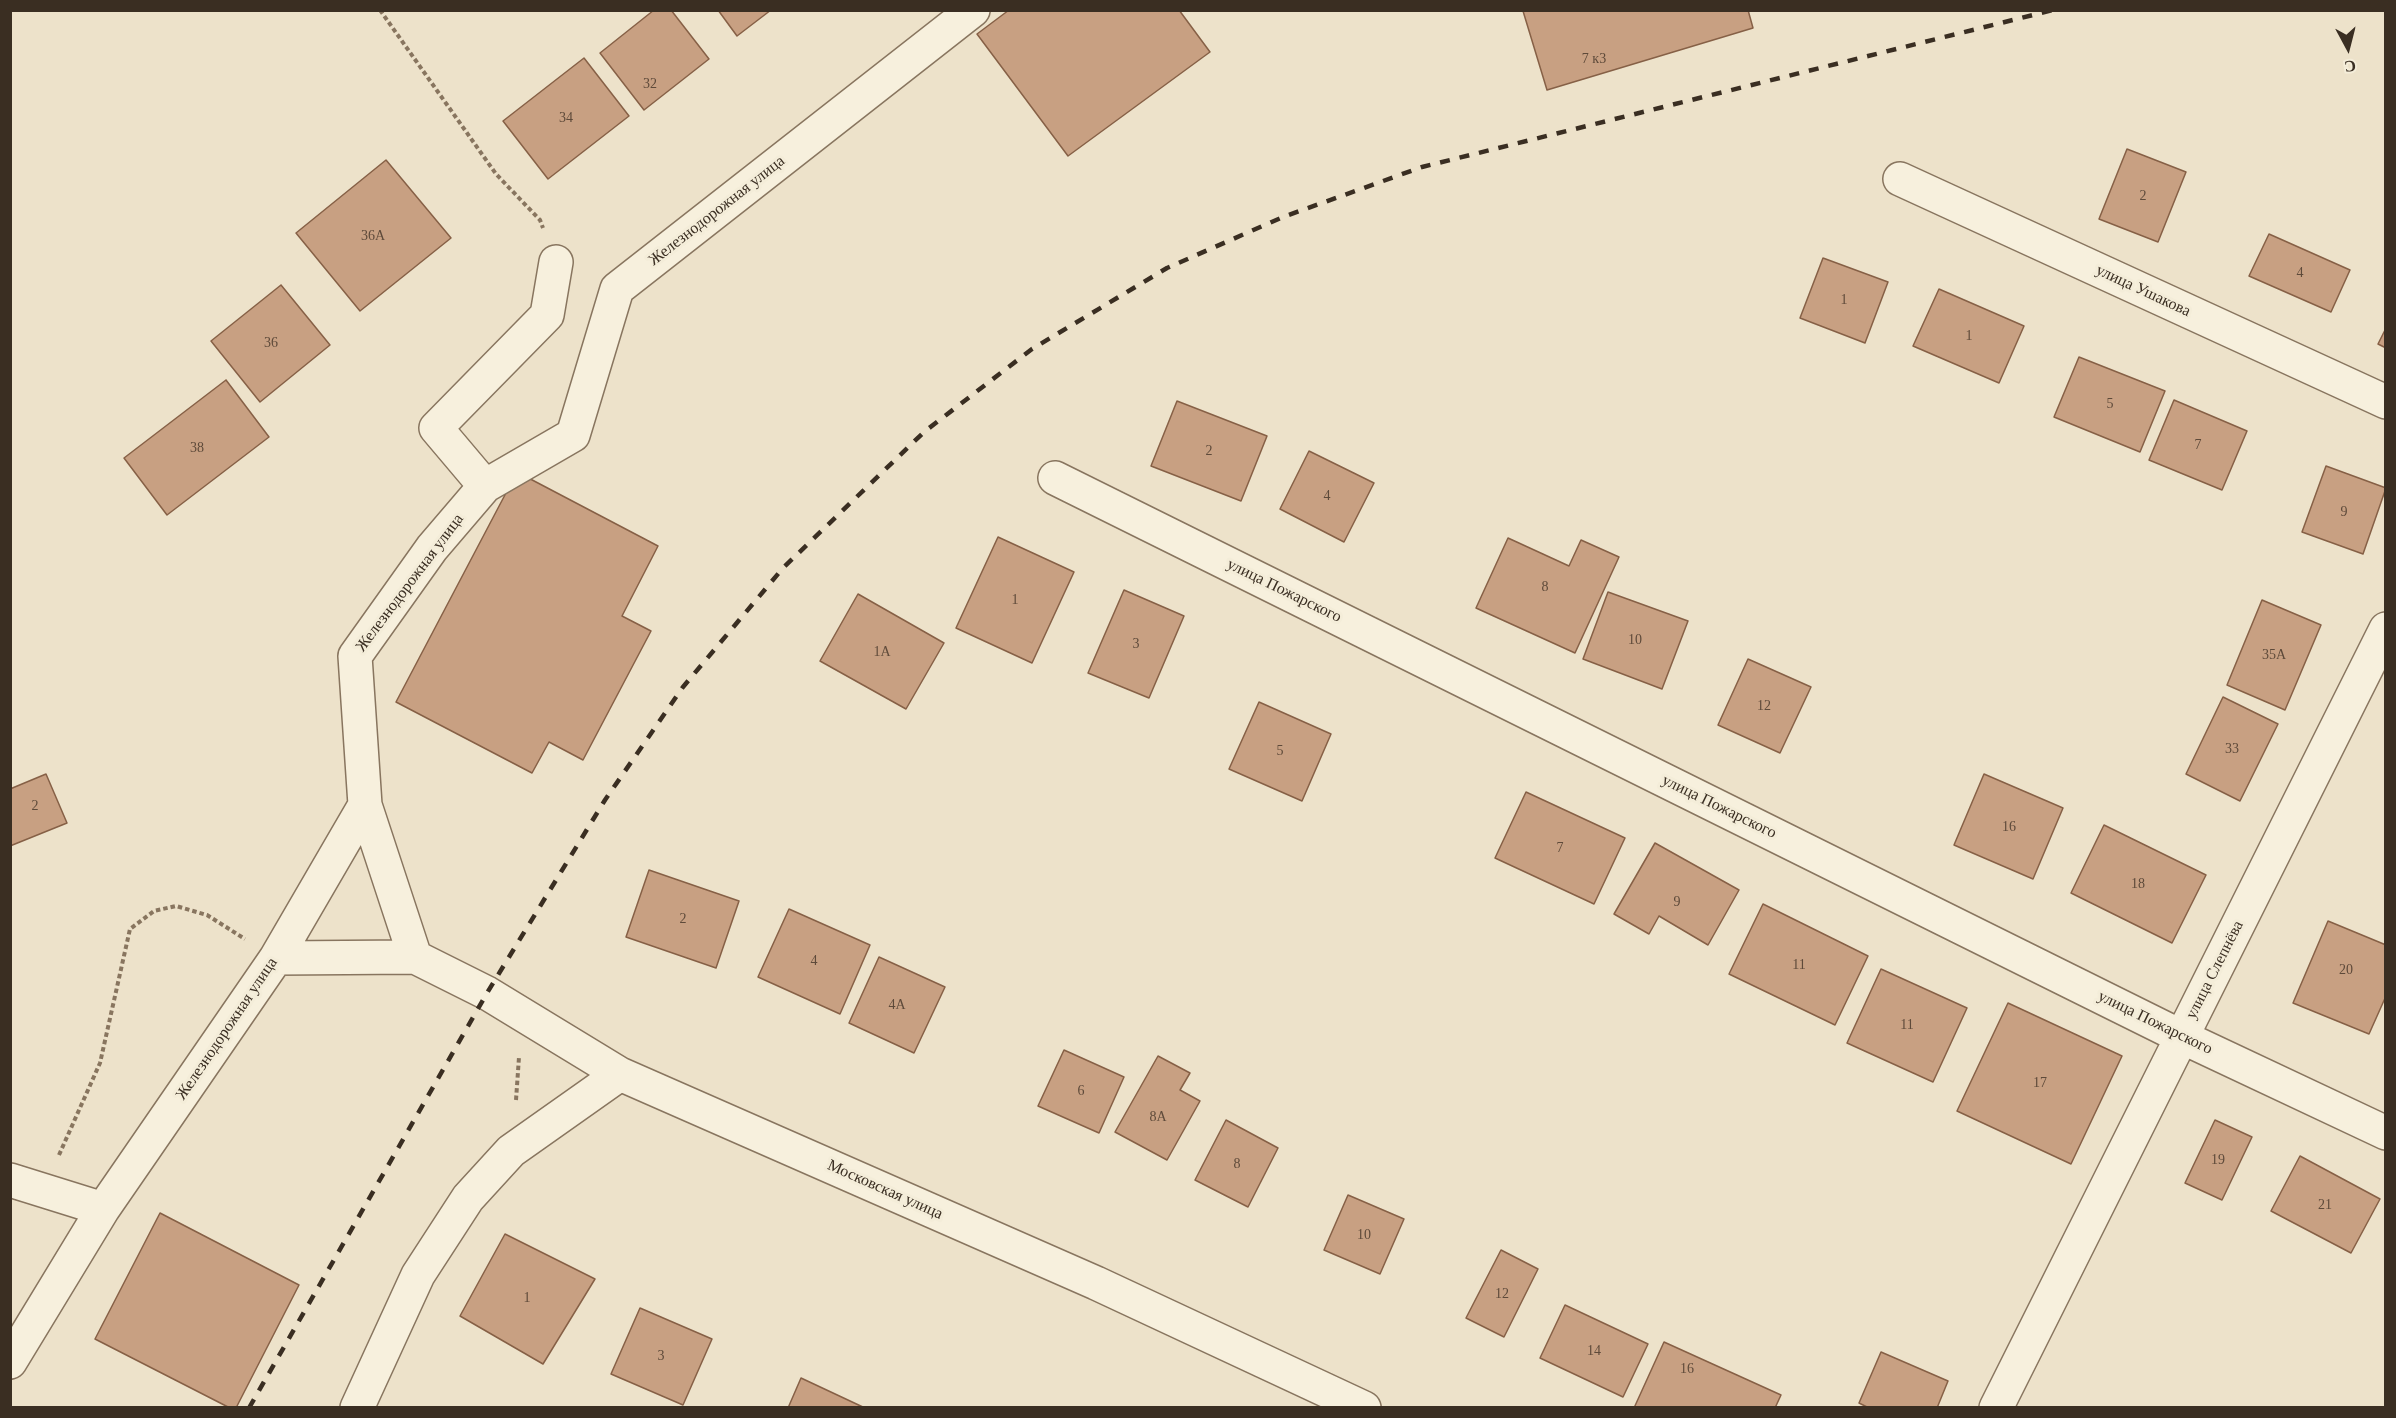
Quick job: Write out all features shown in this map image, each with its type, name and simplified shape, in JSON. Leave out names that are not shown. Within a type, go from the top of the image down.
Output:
[{"type":"street","name":"Железнодорожная улица","points":[[10,1362],[103,1209],[276,958],[365,806],[355,656],[432,548],[485,486],[573,435],[617,289],[973,10]]},
{"type":"street","name":"улица Ушакова","points":[[1900,179],[2385,402]]},
{"type":"street","points":[[485,486],[436,428],[547,315],[556,262]]},
{"type":"street","name":"улица Пожарского","points":[[1055,478],[2182,1037],[2385,1133]]},
{"type":"street","name":"улица Слепнёва","points":[[1996,1407],[2385,629]]},
{"type":"street","points":[[276,958],[414,957],[365,806]]},
{"type":"street","name":"Московская улица","points":[[414,957],[513,1009],[620,1074],[1096,1283],[1364,1407]]},
{"type":"street","points":[[357,1407],[418,1275],[468,1198],[511,1151],[620,1074]]},
{"type":"street","points":[[10,1180],[103,1209]]},
{"type":"path","points":[[380,10],[496,174],[540,220],[556,262]]},
{"type":"path","points":[[43,1191],[100,1064],[123,952],[130,929],[154,911],[176,906],[207,915],[276,958]]},
{"type":"path","points":[[511,1151],[520,1064],[513,1009]]},
{"type":"building","points":[[654,10],[671,10],[709,59],[644,110],[600,53]]},
{"type":"building","points":[[718,10],[771,10],[737,36]]},
{"type":"building","points":[[1009,10],[1179,10],[1210,52],[1068,156],[977,34]]},
{"type":"building","points":[[1748,10],[1753,28],[1547,90],[1523,11]]},
{"type":"building","points":[[584,58],[629,116],[548,179],[503,121]]},
{"type":"building","points":[[2127,149],[2186,172],[2158,242],[2099,219]]},
{"type":"building","points":[[386,160],[451,238],[360,311],[296,233]]},
{"type":"building","points":[[2269,234],[2350,270],[2331,312],[2249,276]]},
{"type":"building","points":[[1823,258],[1888,282],[1865,343],[1800,318]]},
{"type":"building","points":[[281,285],[330,345],[260,402],[211,341]]},
{"type":"building","points":[[1939,289],[2024,326],[1999,383],[1913,346]]},
{"type":"building","points":[[2386,328],[2386,348],[2378,344]]},
{"type":"building","points":[[2079,357],[2165,391],[2140,452],[2054,417]]},
{"type":"building","points":[[226,380],[269,437],[167,515],[124,458]]},
{"type":"building","points":[[2174,400],[2247,431],[2222,490],[2149,460]]},
{"type":"building","points":[[1177,401],[1267,436],[1241,501],[1151,466]]},
{"type":"building","points":[[1309,451],[1374,483],[1344,542],[1280,509]]},
{"type":"building","points":[[2326,466],[2386,488],[2363,554],[2302,532]]},
{"type":"building","points":[[517,472],[658,546],[622,616],[651,631],[583,760],[549,742],[532,773],[396,702]]},
{"type":"building","points":[[998,537],[1074,572],[1032,663],[956,628]]},
{"type":"building","points":[[1508,538],[1569,566],[1581,540],[1619,557],[1575,653],[1476,608]]},
{"type":"building","points":[[1124,590],[1184,616],[1149,698],[1088,673]]},
{"type":"building","points":[[1608,592],[1688,621],[1662,689],[1583,659]]},
{"type":"building","points":[[858,594],[944,643],[906,709],[820,661]]},
{"type":"building","points":[[2262,600],[2321,625],[2285,710],[2227,685]]},
{"type":"building","points":[[1748,659],[1811,687],[1780,753],[1718,725]]},
{"type":"building","points":[[2223,697],[2278,724],[2240,801],[2186,774]]},
{"type":"building","points":[[1259,702],[1331,734],[1302,801],[1229,769]]},
{"type":"building","points":[[46,774],[67,823],[10,846],[10,789]]},
{"type":"building","points":[[1984,774],[2063,808],[2033,879],[1954,845]]},
{"type":"building","points":[[1526,792],[1625,838],[1594,904],[1495,858]]},
{"type":"building","points":[[2104,825],[2206,875],[2172,943],[2071,893]]},
{"type":"building","points":[[1655,843],[1739,890],[1708,945],[1659,916],[1649,934],[1614,914]]},
{"type":"building","points":[[649,870],[739,901],[716,968],[626,937]]},
{"type":"building","points":[[1763,904],[1868,956],[1835,1025],[1729,974]]},
{"type":"building","points":[[789,909],[870,945],[840,1014],[758,977]]},
{"type":"building","points":[[2328,921],[2386,945],[2386,996],[2369,1034],[2293,1003]]},
{"type":"building","points":[[879,957],[945,987],[914,1053],[849,1023]]},
{"type":"building","points":[[1881,969],[1967,1008],[1933,1082],[1847,1043]]},
{"type":"building","points":[[2008,1003],[2122,1056],[2071,1164],[1957,1111]]},
{"type":"building","points":[[1064,1050],[1124,1077],[1099,1133],[1038,1106]]},
{"type":"building","points":[[1158,1056],[1190,1073],[1180,1090],[1200,1101],[1167,1160],[1115,1132]]},
{"type":"building","points":[[1226,1120],[1278,1148],[1248,1207],[1195,1180]]},
{"type":"building","points":[[2215,1120],[2252,1137],[2222,1200],[2185,1183]]},
{"type":"building","points":[[2300,1156],[2380,1199],[2351,1253],[2271,1211]]},
{"type":"building","points":[[1348,1195],[1404,1219],[1380,1274],[1324,1250]]},
{"type":"building","points":[[160,1213],[299,1285],[236,1408],[230,1408],[95,1339]]},
{"type":"building","points":[[505,1234],[595,1279],[543,1364],[460,1316]]},
{"type":"building","points":[[1501,1250],[1538,1269],[1504,1337],[1466,1318]]},
{"type":"building","points":[[1565,1305],[1648,1344],[1623,1397],[1540,1358]]},
{"type":"building","points":[[640,1308],[712,1339],[683,1405],[611,1374]]},
{"type":"building","points":[[1664,1342],[1781,1395],[1775,1408],[1634,1408]]},
{"type":"building","points":[[1881,1352],[1948,1381],[1937,1408],[1869,1408],[1859,1403]]},
{"type":"building","points":[[801,1378],[865,1408],[788,1408]]},
{"type":"railway","points":[[249,1408],[487,993],[605,800],[683,687],[783,568],[924,432],[1032,349],[1167,268],[1283,217],[1422,167],[2053,10]]}]
